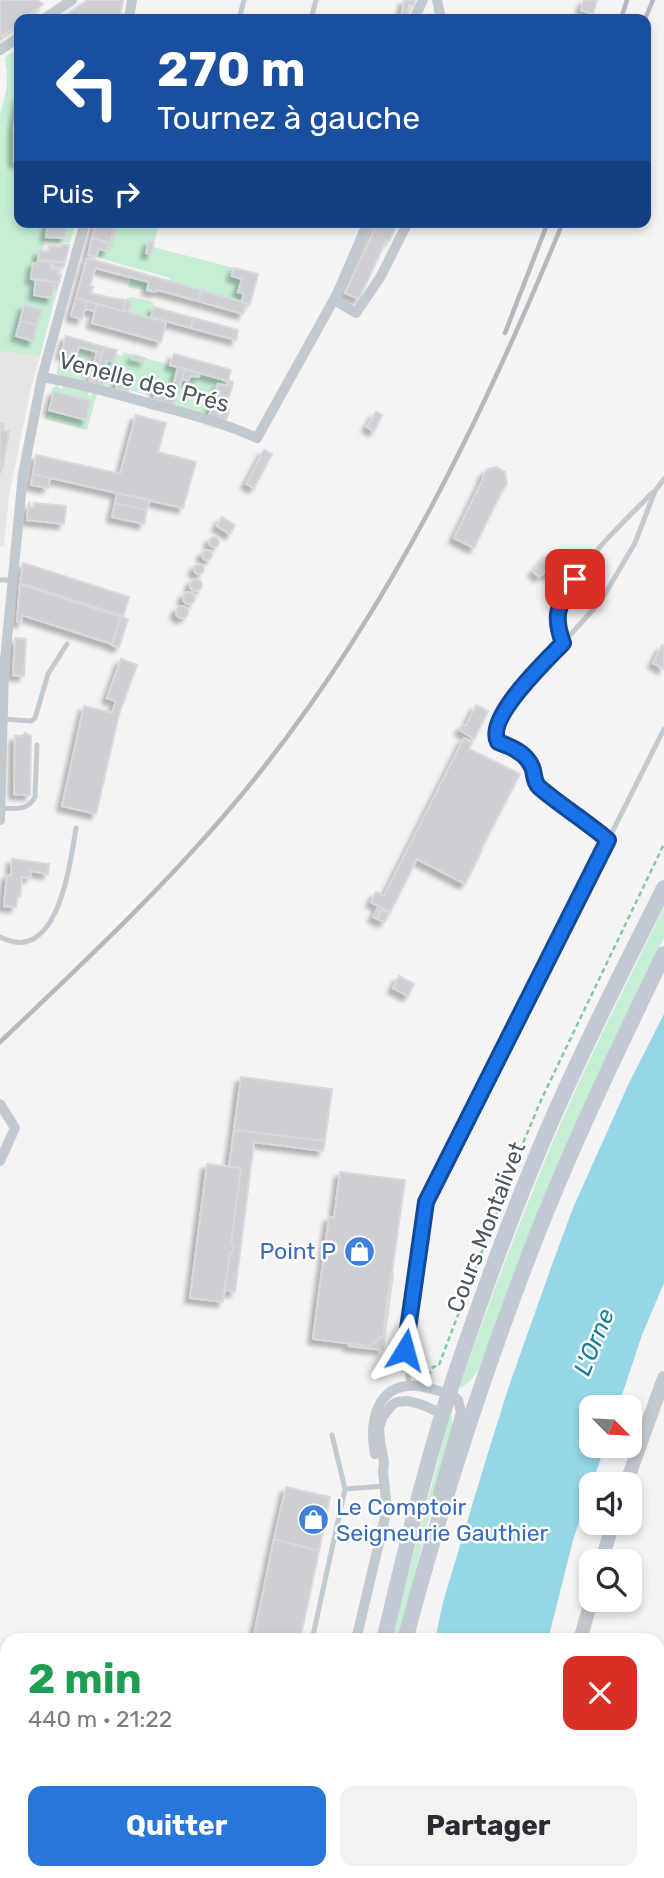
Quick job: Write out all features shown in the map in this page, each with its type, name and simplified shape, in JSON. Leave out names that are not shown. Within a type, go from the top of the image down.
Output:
[{"type":"main road","name":"Cours Montalivet","points":[[386,1633],[417,1505],[449,1394],[510,1226],[574,1070],[664,888]]},
{"type":"main road","points":[[407,1633],[476,1405],[531,1249],[602,1083],[664,954]]},
{"type":"street","points":[[51,14],[72,0]]},
{"type":"street","points":[[0,820],[6,580],[42,377],[83,228]]},
{"type":"street","points":[[365,228],[334,300],[356,313],[381,276],[405,228]]},
{"type":"street","name":"Venelle des Prés","points":[[42,377],[235,427],[257,438],[334,300]]},
{"type":"street","points":[[0,1104],[15,1128],[0,1161]]},
{"type":"street","points":[[630,1472],[664,1378]]},
{"type":"street","points":[[383,1472],[377,1464],[372,1436],[375,1413],[379,1406],[393,1391],[409,1386],[425,1387],[449,1394],[458,1400],[461,1412],[438,1493],[444,1505]]},
{"type":"street","points":[[358,1633],[387,1509],[379,1428],[383,1416],[397,1402],[408,1401],[443,1414]]},
{"type":"street","points":[[582,1633],[588,1612]]},
{"type":"lane","points":[[563,643],[557,627],[562,600],[588,559],[664,479]]},
{"type":"lane","points":[[608,840],[536,783],[528,760],[514,748],[498,742],[495,737],[496,728],[509,702],[601,601],[635,543],[654,491]]},
{"type":"lane","points":[[2,719],[31,721],[36,718],[48,674],[67,644]]},
{"type":"lane","points":[[409,1386],[405,1350],[426,1202],[664,729]]},
{"type":"lane","points":[[0,808],[28,807],[32,803],[37,746]]},
{"type":"lane","points":[[0,937],[12,943],[26,942],[44,931],[58,908],[67,884],[76,828]]},
{"type":"lane","points":[[314,1633],[345,1489],[332,1435]]},
{"type":"lane","points":[[345,1489],[385,1486]]},
{"type":"path","points":[[426,1381],[433,1367],[442,1364]]},
{"type":"shaded area","points":[[0,351],[40,356],[9,495],[4,546],[0,546]]},
{"type":"green space","points":[[14,51],[14,228],[74,228],[70,243],[44,241],[37,264],[33,263],[31,278],[36,279],[34,295],[52,298],[55,282],[59,283],[40,356],[0,351],[0,115],[7,80],[4,58]],"holes":[[[25,305],[41,310],[33,341],[16,336]]]},
{"type":"green space","points":[[116,228],[158,228],[154,242],[149,241],[146,253],[151,254],[153,247],[234,268],[232,276],[242,279],[238,292],[244,294],[241,302],[96,257],[99,249],[107,251]]},
{"type":"green space","points":[[131,277],[149,282],[147,291],[128,287]]},
{"type":"green space","points":[[132,297],[153,302],[151,318],[129,312],[131,302],[126,301]]},
{"type":"green space","points":[[79,347],[92,350],[84,381],[56,374],[61,354],[76,358]]},
{"type":"green space","points":[[124,352],[133,355],[132,359],[144,361],[145,358],[178,367],[173,386],[170,388],[158,385],[154,397],[129,390],[131,381],[119,378],[116,388],[103,385],[107,360],[114,361],[116,354],[122,356]]},
{"type":"green space","points":[[200,373],[229,381],[209,416],[174,405],[182,379],[188,381],[191,376],[199,377]]},
{"type":"green space","points":[[57,385],[61,389],[63,386],[89,392],[88,395],[91,396],[92,393],[97,394],[87,430],[45,419],[52,388]],"holes":[[[55,391],[90,401],[86,419]]]},
{"type":"green space","points":[[664,907],[664,938],[602,1067],[478,1371],[469,1382],[459,1388],[509,1250],[556,1135]]},
{"type":"green space","points":[[450,1415],[452,1428],[400,1633],[393,1633]]},
{"type":"water","name":"L'Orne","points":[[664,1014],[664,1283],[642,1335],[622,1395],[579,1395],[579,1458],[601,1458],[596,1472],[579,1472],[579,1522],[550,1633],[436,1633],[443,1602],[508,1389],[573,1208],[629,1083]]},
{"type":"building","points":[[0,0],[37,0],[43,4],[30,14],[14,14],[14,27],[0,35]]},
{"type":"building","points":[[88,0],[123,0],[121,14],[67,14]]},
{"type":"building","points":[[404,0],[415,0],[414,6],[409,5],[408,14],[402,14]]},
{"type":"building","points":[[584,0],[597,0],[593,14],[581,10]]},
{"type":"building","points":[[47,228],[66,228],[65,238],[46,237]]},
{"type":"building","points":[[95,228],[114,228],[110,243],[92,238]]},
{"type":"building","points":[[114,228],[116,228],[112,244]]},
{"type":"building","points":[[375,228],[395,228],[389,241],[386,240],[359,299],[345,293]]},
{"type":"building","points":[[92,238],[109,243],[107,251],[99,249],[96,257],[88,255]]},
{"type":"building","points":[[149,241],[154,242],[151,254],[146,253]]},
{"type":"building","points":[[61,244],[69,245],[65,263],[38,260],[39,251],[49,252],[49,246],[61,247]]},
{"type":"building","points":[[87,258],[201,290],[198,301],[158,290],[147,290],[149,282],[95,268],[91,293],[126,300],[123,311],[76,298]]},
{"type":"building","points":[[38,260],[52,261],[51,269],[60,270],[59,283],[31,279],[33,263],[37,264]]},
{"type":"building","points":[[54,261],[65,263],[63,268],[53,267]]},
{"type":"building","points":[[234,268],[258,274],[250,304],[241,302],[244,294],[238,292],[242,279],[232,276]]},
{"type":"building","points":[[36,279],[55,282],[52,298],[34,295]]},
{"type":"building","points":[[201,290],[246,303],[243,314],[198,301]]},
{"type":"building","points":[[76,298],[87,301],[82,319],[71,316]]},
{"type":"building","points":[[126,300],[131,302],[129,312],[123,311]]},
{"type":"building","points":[[87,301],[97,304],[95,311],[85,309]]},
{"type":"building","points":[[97,304],[166,322],[161,342],[92,323]]},
{"type":"building","points":[[24,305],[42,310],[37,325],[20,321]]},
{"type":"building","points":[[154,307],[193,318],[191,328],[151,317]]},
{"type":"building","points":[[194,318],[238,330],[236,340],[191,328]]},
{"type":"building","points":[[20,321],[37,325],[33,341],[16,336]]},
{"type":"building","points":[[66,336],[104,347],[102,353],[79,347],[76,358],[61,354]]},
{"type":"building","points":[[104,347],[117,350],[114,361],[107,360],[103,385],[94,383]]},
{"type":"building","points":[[97,352],[102,353],[98,369],[93,368]]},
{"type":"building","points":[[174,354],[231,370],[228,381],[170,365]]},
{"type":"building","points":[[133,355],[145,358],[144,361],[132,359]]},
{"type":"building","points":[[178,367],[185,369],[174,405],[154,400],[158,385],[170,388],[173,386]]},
{"type":"building","points":[[185,369],[200,373],[199,377],[191,376],[188,381],[182,379]]},
{"type":"building","points":[[92,372],[97,373],[94,383],[89,382]]},
{"type":"building","points":[[119,378],[125,379],[122,390],[116,388]]},
{"type":"building","points":[[125,379],[131,381],[128,392],[122,390]]},
{"type":"building","points":[[229,381],[233,382],[230,394],[219,419],[209,416],[218,384],[228,386]]},
{"type":"building","points":[[54,391],[90,401],[86,420],[49,410]]},
{"type":"building","points":[[222,408],[229,410],[226,420],[219,419]]},
{"type":"building","points":[[376,412],[382,415],[374,431],[367,427]]},
{"type":"building","points":[[136,415],[166,423],[158,452],[196,462],[183,508],[33,474],[36,455],[120,474]]},
{"type":"building","points":[[0,423],[4,424],[3,430],[9,431],[3,467],[0,466]]},
{"type":"building","points":[[264,450],[272,454],[254,488],[246,484]]},
{"type":"building","points":[[496,467],[505,472],[507,484],[474,548],[454,538],[484,473]]},
{"type":"building","points":[[33,474],[50,478],[48,488],[31,485]]},
{"type":"building","points":[[117,493],[150,500],[147,510],[115,503]]},
{"type":"building","points":[[29,502],[30,507],[34,507],[34,503],[66,506],[64,524],[27,520]]},
{"type":"building","points":[[115,503],[147,510],[144,524],[112,517]]},
{"type":"building","points":[[222,517],[235,525],[230,534],[217,526]]},
{"type":"building","points":[[214,537],[219,542],[214,547],[209,542]]},
{"type":"building","points":[[207,550],[212,555],[207,560],[202,555]]},
{"type":"building","points":[[550,553],[557,560],[553,563],[556,567],[548,575],[545,572],[539,577],[533,571]]},
{"type":"building","points":[[23,563],[129,597],[123,616],[20,583]]},
{"type":"building","points":[[199,564],[204,569],[199,574],[194,569]]},
{"type":"building","points":[[196,579],[202,585],[196,591],[190,585]]},
{"type":"building","points":[[20,584],[121,617],[112,644],[22,615],[22,622],[17,622]]},
{"type":"building","points":[[189,592],[195,598],[189,604],[183,598]]},
{"type":"building","points":[[182,606],[188,612],[182,618],[176,612]]},
{"type":"building","points":[[121,617],[128,619],[119,647],[112,645]]},
{"type":"building","points":[[15,638],[26,639],[24,676],[13,675]]},
{"type":"building","points":[[662,645],[664,646],[664,669],[653,663]]},
{"type":"building","points":[[121,659],[137,665],[119,714],[96,814],[62,806],[84,706],[112,713],[116,701],[107,698]]},
{"type":"building","points":[[476,705],[488,711],[474,739],[460,730],[463,725],[466,726]]},
{"type":"building","points":[[25,733],[31,736],[30,795],[14,794],[15,736]]},
{"type":"building","points":[[464,738],[472,742],[469,749],[520,774],[465,884],[417,859],[390,912],[371,902],[376,892],[384,896]]},
{"type":"building","points":[[12,859],[49,864],[48,874],[31,871],[30,878],[22,877],[16,907],[4,906],[7,875],[11,876]]},
{"type":"building","points":[[379,906],[382,908],[377,919],[373,917]]},
{"type":"building","points":[[381,910],[389,913],[384,922],[377,919]]},
{"type":"building","points":[[399,976],[414,984],[408,996],[393,988]]},
{"type":"building","points":[[241,1077],[332,1089],[325,1141],[234,1130]]},
{"type":"building","points":[[234,1130],[325,1141],[323,1151],[254,1142],[235,1292],[225,1290],[230,1252],[233,1252],[234,1245],[231,1244],[241,1168],[229,1167]]},
{"type":"building","points":[[207,1164],[241,1168],[231,1244],[234,1245],[233,1252],[230,1252],[223,1302],[190,1298]]},
{"type":"building","name":"Point P","points":[[340,1172],[405,1180],[383,1336],[369,1346],[313,1339],[329,1217],[334,1218]]},
{"type":"building","points":[[391,1274],[383,1350],[349,1346],[369,1346],[383,1336]]},
{"type":"building","points":[[286,1487],[330,1497],[319,1551],[274,1539]]},
{"type":"building","points":[[274,1539],[319,1551],[301,1633],[254,1633]]},
{"type":"railway","points":[[623,14],[627,0]]},
{"type":"railway","points":[[647,14],[653,0]]},
{"type":"railway","points":[[505,333],[546,228]]},
{"type":"railway","points":[[0,1042],[170,875],[234,804],[311,704],[354,640],[432,505],[501,365],[560,228]]},
{"type":"place","name":"Point P","points":[[359,1251]]},
{"type":"place","name":"Le Comptoir Seigneurie Gauthier","points":[[313,1520]]},
{"type":"route","points":[[405,1350],[426,1202],[608,840],[536,783],[528,760],[514,748],[498,742],[495,737],[496,728],[509,702],[563,643],[557,627],[557,616],[562,600],[575,579]]}]
